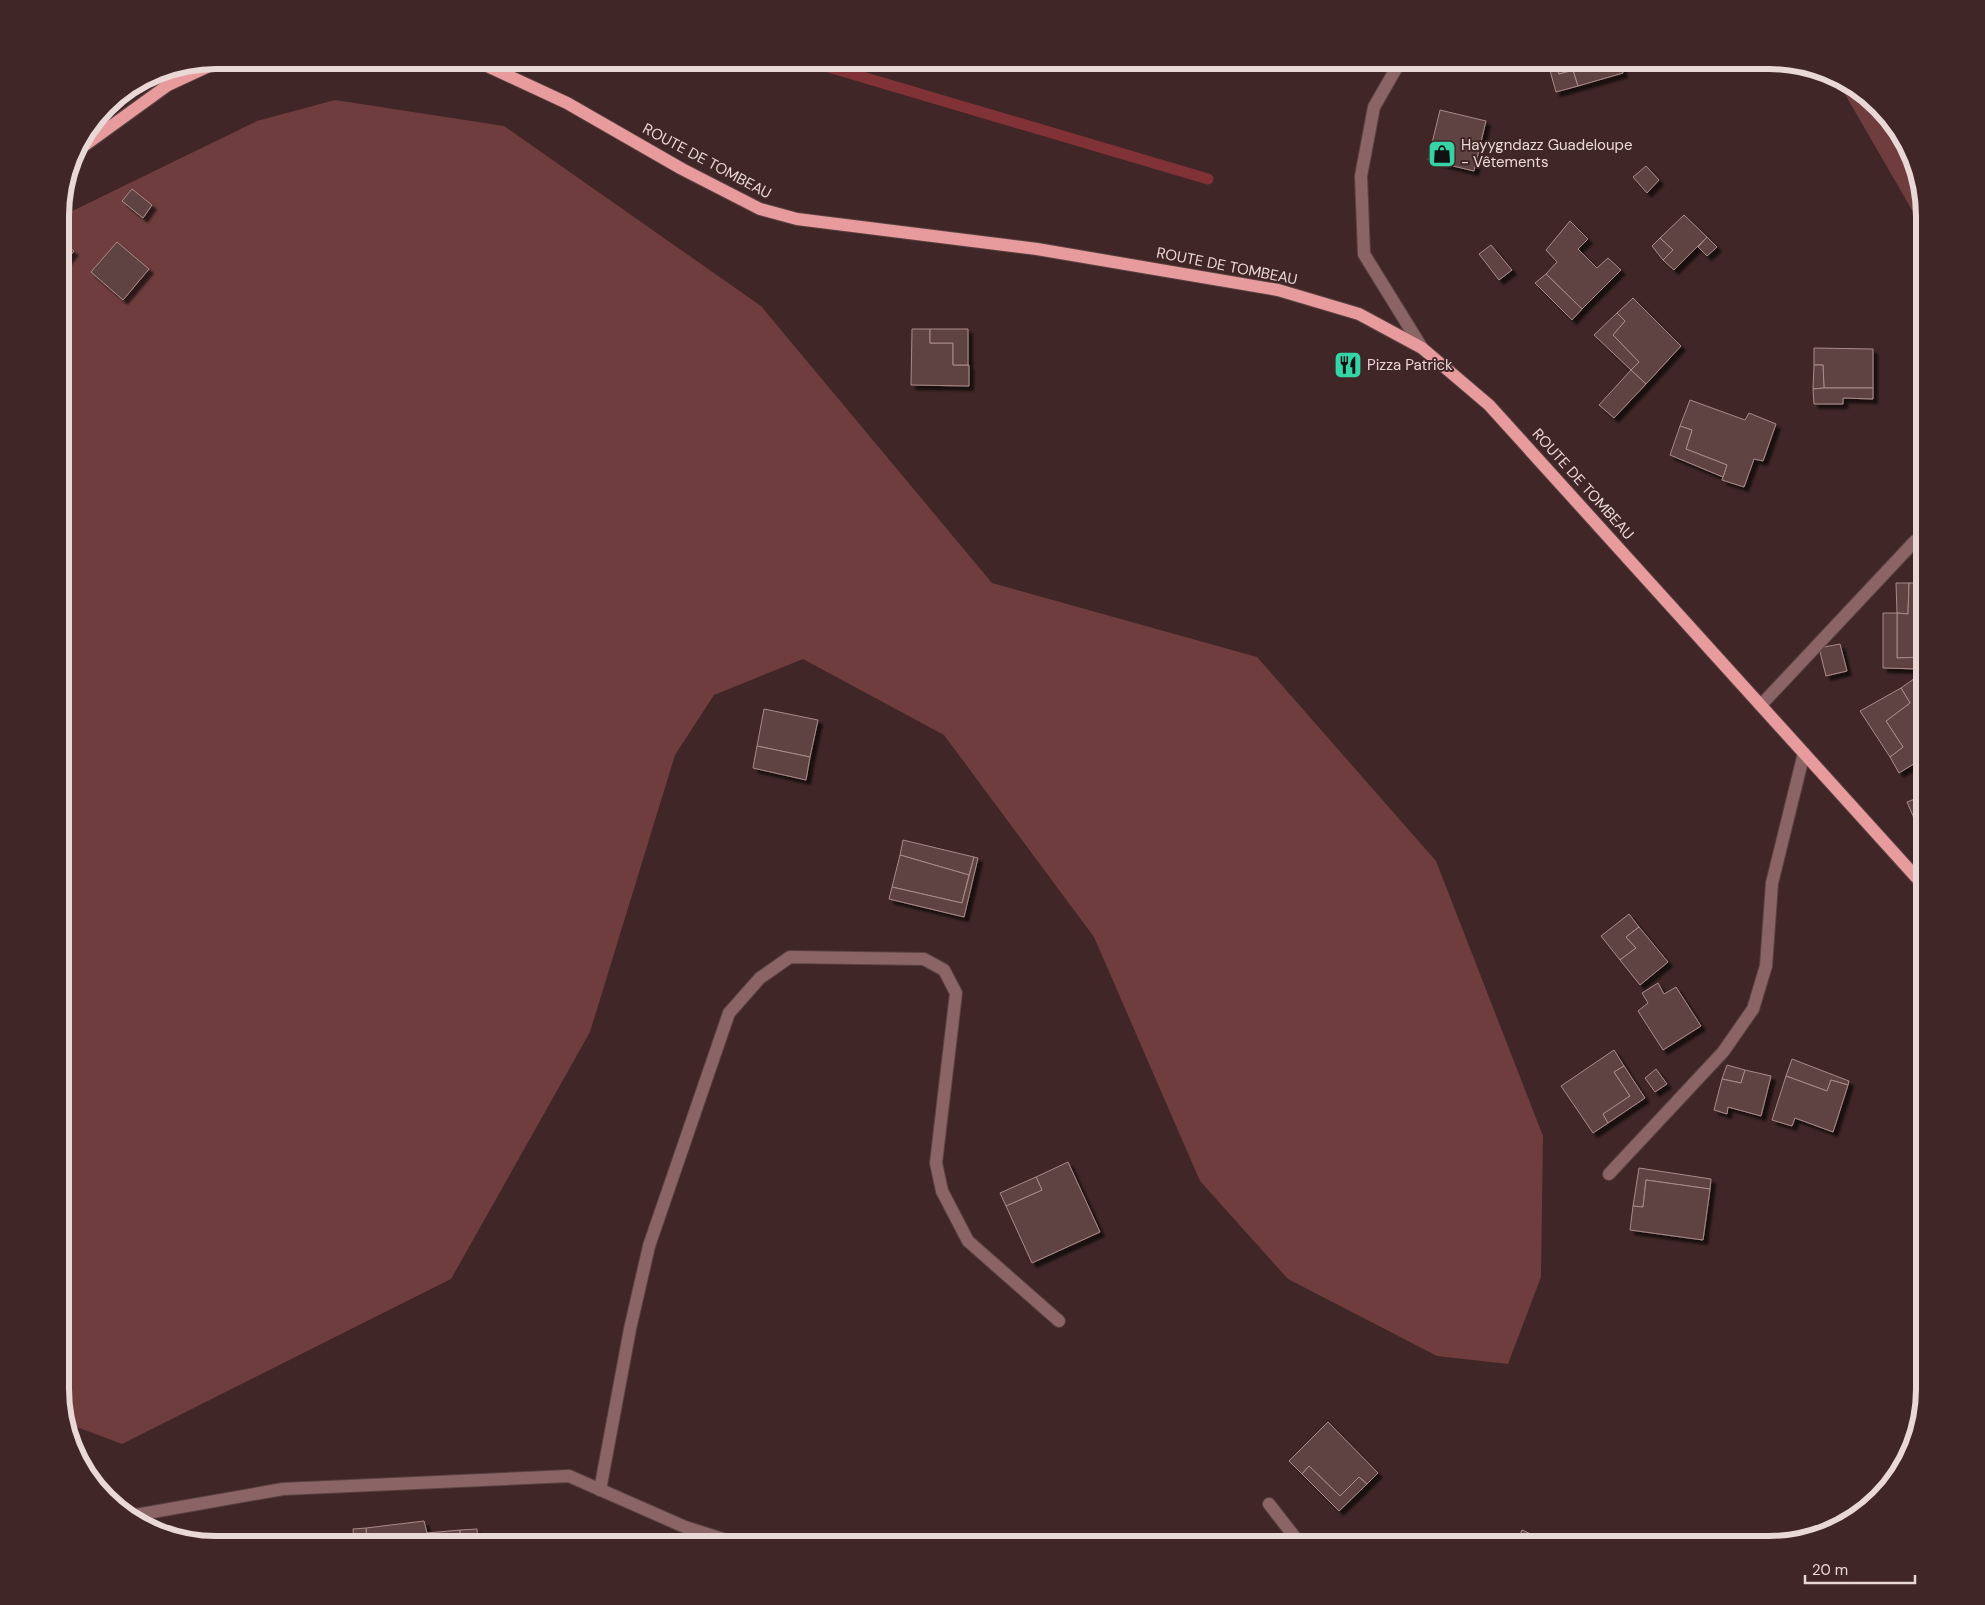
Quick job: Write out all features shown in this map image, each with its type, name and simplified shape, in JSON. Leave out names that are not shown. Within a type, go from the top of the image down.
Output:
[{"type":"main road","name":"ROUTE DE TOMBEAU","points":[[494,69],[567,103],[682,169],[760,209],[797,219],[1037,249],[1278,290],[1359,314],[1422,348],[1489,405],[1916,877]]},
{"type":"main road","points":[[87,143],[168,85],[201,70]]},
{"type":"street","points":[[1396,69],[1374,107],[1361,176],[1364,254],[1422,348]]},
{"type":"street","points":[[1761,706],[1916,540]]},
{"type":"street","points":[[1609,1174],[1723,1052],[1753,1008],[1766,966],[1772,884],[1804,753]]},
{"type":"street","points":[[600,1490],[630,1329],[649,1246],[730,1013],[760,978],[790,958],[924,959],[944,970],[956,993],[936,1163],[942,1191],[968,1241],[1059,1321]]},
{"type":"street","points":[[138,1515],[283,1489],[568,1476],[685,1527],[714,1536]]},
{"type":"street","points":[[1268,1504],[1294,1536]]},
{"type":"shaded area","points":[[1841,87],[1866,105],[1886,126],[1897,142],[1911,178],[1915,196],[1916,217]]},
{"type":"shaded area","points":[[335,100],[504,126],[761,306],[992,583],[1257,657],[1436,861],[1543,1136],[1541,1277],[1508,1364],[1437,1356],[1288,1279],[1200,1181],[1094,937],[944,735],[803,659],[714,695],[675,755],[590,1032],[451,1279],[122,1444],[74,1426],[69,1399],[69,213],[257,121]]},
{"type":"building","points":[[1550,69],[1558,69],[1559,74],[1573,70],[1578,86],[1556,92]]},
{"type":"building","points":[[1558,69],[1622,69],[1623,73],[1578,86],[1573,70],[1559,74]]},
{"type":"building","points":[[1440,110],[1486,121],[1474,171],[1428,160]]},
{"type":"building","points":[[1646,166],[1659,180],[1647,193],[1633,177]]},
{"type":"building","points":[[132,189],[152,205],[143,218],[122,201]]},
{"type":"building","points":[[1684,215],[1707,237],[1674,270],[1663,260],[1673,250],[1660,238]]},
{"type":"building","points":[[1570,221],[1588,239],[1578,249],[1597,268],[1608,258],[1621,270],[1582,309],[1546,274],[1557,262],[1546,250]]},
{"type":"building","points":[[1707,237],[1717,247],[1707,256],[1698,247]]},
{"type":"building","points":[[1660,238],[1673,250],[1663,260],[1652,246]]},
{"type":"building","points":[[117,242],[149,269],[123,300],[91,272]]},
{"type":"building","points":[[1491,245],[1512,270],[1499,280],[1479,254]]},
{"type":"building","points":[[69,247],[74,251],[69,257]]},
{"type":"building","points":[[1546,274],[1582,309],[1572,320],[1535,283]]},
{"type":"building","points":[[1633,298],[1681,346],[1646,384],[1631,370],[1639,362],[1613,335],[1625,321],[1617,313]]},
{"type":"building","points":[[1617,313],[1625,321],[1613,335],[1639,362],[1631,370],[1594,335]]},
{"type":"building","points":[[912,329],[930,329],[930,343],[953,343],[953,365],[969,365],[969,386],[911,385]]},
{"type":"building","points":[[930,329],[968,329],[968,365],[953,365],[953,343],[930,343]]},
{"type":"building","points":[[1814,348],[1873,349],[1873,388],[1824,388],[1823,365],[1814,365]]},
{"type":"building","points":[[1814,365],[1823,365],[1824,388],[1813,389]]},
{"type":"building","points":[[1631,370],[1646,384],[1614,418],[1599,405]]},
{"type":"building","points":[[1873,388],[1873,399],[1843,398],[1843,404],[1814,404],[1813,389]]},
{"type":"building","points":[[1690,400],[1745,420],[1749,413],[1776,424],[1763,461],[1754,459],[1744,487],[1722,480],[1727,465],[1686,449],[1692,430],[1680,426]]},
{"type":"building","points":[[1680,426],[1692,430],[1686,449],[1727,465],[1723,477],[1670,455]]},
{"type":"building","points":[[1896,583],[1909,583],[1908,614],[1897,613]]},
{"type":"building","points":[[1909,583],[1916,583],[1916,657],[1897,658],[1897,613],[1908,614]]},
{"type":"building","points":[[1883,613],[1897,613],[1897,658],[1916,657],[1916,669],[1883,668]]},
{"type":"building","points":[[1840,644],[1847,671],[1826,676],[1819,648]]},
{"type":"building","points":[[1916,677],[1916,763],[1899,773],[1890,757],[1903,747],[1886,721],[1910,703],[1901,688]]},
{"type":"building","points":[[1901,688],[1910,703],[1886,721],[1903,747],[1890,757],[1860,711]]},
{"type":"building","points":[[764,709],[818,720],[810,757],[757,746]]},
{"type":"building","points":[[757,746],[810,757],[806,780],[753,768]]},
{"type":"building","points":[[1916,798],[1916,823],[1907,802]]},
{"type":"building","points":[[903,840],[974,857],[969,875],[900,855]]},
{"type":"building","points":[[900,855],[969,875],[962,903],[892,887]]},
{"type":"building","points":[[974,857],[978,858],[964,917],[889,899],[892,887],[962,903]]},
{"type":"building","points":[[1629,914],[1639,927],[1626,937],[1636,948],[1620,960],[1601,936]]},
{"type":"building","points":[[1639,927],[1668,962],[1640,985],[1620,960],[1636,948],[1626,937]]},
{"type":"building","points":[[1658,983],[1664,994],[1676,987],[1701,1026],[1663,1050],[1638,1011],[1648,1003],[1642,993]]},
{"type":"building","points":[[1614,1050],[1624,1066],[1614,1072],[1630,1096],[1603,1114],[1608,1123],[1593,1133],[1561,1086]]},
{"type":"building","points":[[1792,1059],[1849,1081],[1848,1085],[1831,1080],[1827,1091],[1786,1076]]},
{"type":"building","points":[[1727,1065],[1745,1070],[1741,1083],[1722,1079]]},
{"type":"building","points":[[1624,1066],[1645,1098],[1608,1123],[1603,1114],[1630,1096],[1614,1072]]},
{"type":"building","points":[[1656,1069],[1667,1084],[1655,1092],[1645,1078]]},
{"type":"building","points":[[1745,1070],[1771,1076],[1761,1116],[1728,1107],[1727,1114],[1714,1110],[1722,1079],[1741,1083]]},
{"type":"building","points":[[1786,1076],[1827,1091],[1831,1080],[1848,1085],[1833,1132],[1795,1118],[1792,1126],[1772,1120]]},
{"type":"building","points":[[1068,1162],[1100,1232],[1032,1263],[1006,1206],[1042,1190],[1036,1177]]},
{"type":"building","points":[[1639,1168],[1711,1179],[1710,1189],[1646,1180],[1643,1207],[1633,1206]]},
{"type":"building","points":[[1036,1177],[1042,1190],[1006,1206],[1000,1193]]},
{"type":"building","points":[[1646,1180],[1710,1189],[1703,1240],[1630,1230],[1633,1206],[1643,1207]]},
{"type":"building","points":[[1328,1422],[1378,1473],[1367,1484],[1359,1477],[1340,1496],[1309,1466],[1302,1474],[1289,1461]]},
{"type":"building","points":[[1309,1466],[1340,1496],[1359,1477],[1367,1484],[1339,1511],[1302,1474]]},
{"type":"building","points":[[424,1521],[427,1533],[460,1530],[460,1536],[366,1536],[366,1528]]},
{"type":"building","points":[[366,1528],[366,1536],[353,1536],[353,1529]]},
{"type":"building","points":[[477,1529],[477,1536],[460,1536],[460,1530]]},
{"type":"building","points":[[1522,1530],[1535,1536],[1519,1536]]},
{"type":"waterway","points":[[835,69],[1208,179]]},
{"type":"place","name":"Hayygndazz Guadeloupe - Vêtements","points":[[1442,154]]},
{"type":"place","name":"Pizza Patrick","points":[[1348,365]]}]
